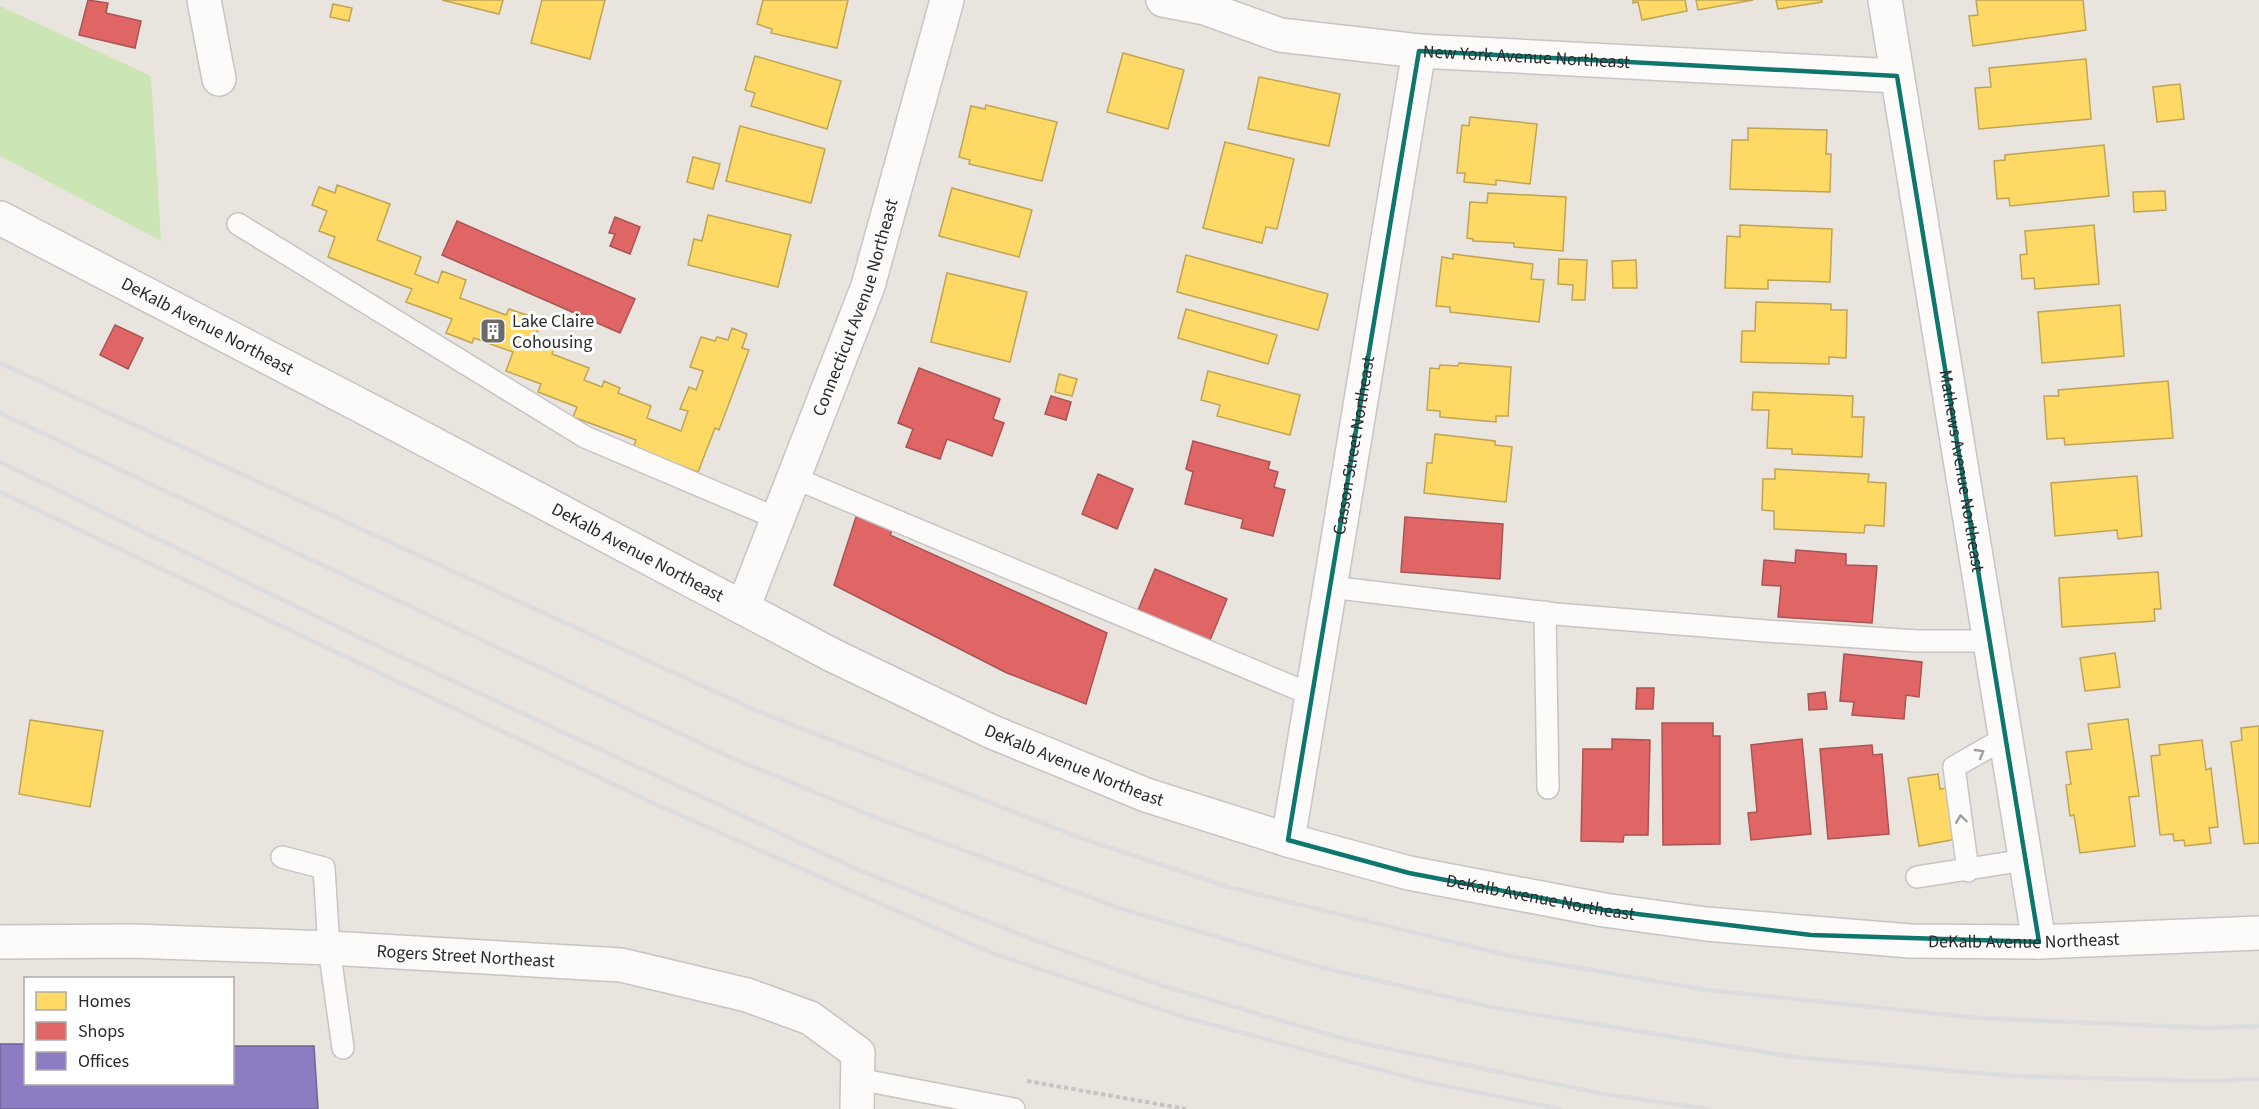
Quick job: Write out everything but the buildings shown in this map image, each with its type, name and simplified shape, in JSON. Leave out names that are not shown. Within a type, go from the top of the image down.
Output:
[{"type":"street","points":[[204,0],[219,80]]},
{"type":"street","name":"Connecticut Avenue Northeast","points":[[743,608],[776,518],[868,286],[947,0]]},
{"type":"street","name":"New York Avenue Northeast","points":[[1163,0],[1205,8],[1280,35],[1419,51],[1897,76]]},
{"type":"street","name":"Mathews Avenue Northeast","points":[[1885,0],[2039,942]]},
{"type":"street","name":"Casson Street Northeast","points":[[1288,840],[1419,51]]},
{"type":"street","name":"DeKalb Avenue Northeast","points":[[0,218],[908,693],[1072,767],[1146,795],[1288,840],[1409,873],[1604,910],[1811,935],[1910,941],[2039,942],[2259,933]]},
{"type":"street","name":"Rogers Street Northeast","points":[[0,942],[133,941],[329,948],[621,965],[747,994],[810,1018],[858,1053],[857,1094]]},
{"type":"lane","points":[[238,224],[585,437],[776,518]]},
{"type":"lane","points":[[792,477],[1312,695]]},
{"type":"lane","points":[[1330,587],[1545,612],[1766,632],[1917,641],[1989,641]]},
{"type":"lane","points":[[1545,612],[1548,788]]},
{"type":"lane","points":[[1968,871],[1954,767],[2006,738]]},
{"type":"lane","points":[[282,857],[324,868],[329,948],[343,1048]]},
{"type":"lane","points":[[1917,877],[1968,871],[2025,860]]},
{"type":"lane","points":[[857,1094],[1009,1108]]},
{"type":"highlighted area","points":[[1419,51],[1897,76],[2039,942],[1811,935],[1604,910],[1409,873],[1288,840]]},
{"type":"green space","points":[[0,6],[151,76],[161,241],[0,156]]},
{"type":"railway","points":[[0,363],[755,710],[1083,839],[1228,887],[1510,956],[1707,990],[1979,1018],[2208,1028],[2259,1026]]},
{"type":"railway","points":[[0,413],[732,758],[885,821],[1122,909],[1320,967],[1491,1007],[1794,1057],[2013,1076],[2208,1081],[2259,1079]]},
{"type":"railway","points":[[0,462],[363,639],[861,871],[1037,941],[1160,985],[1348,1040],[1603,1094],[1707,1109]]},
{"type":"railway","points":[[0,492],[653,803],[992,953],[1187,1018],[1426,1082],[1560,1109]]},
{"type":"place","name":"Lake Claire Cohousing","points":[[493,331]]}]
